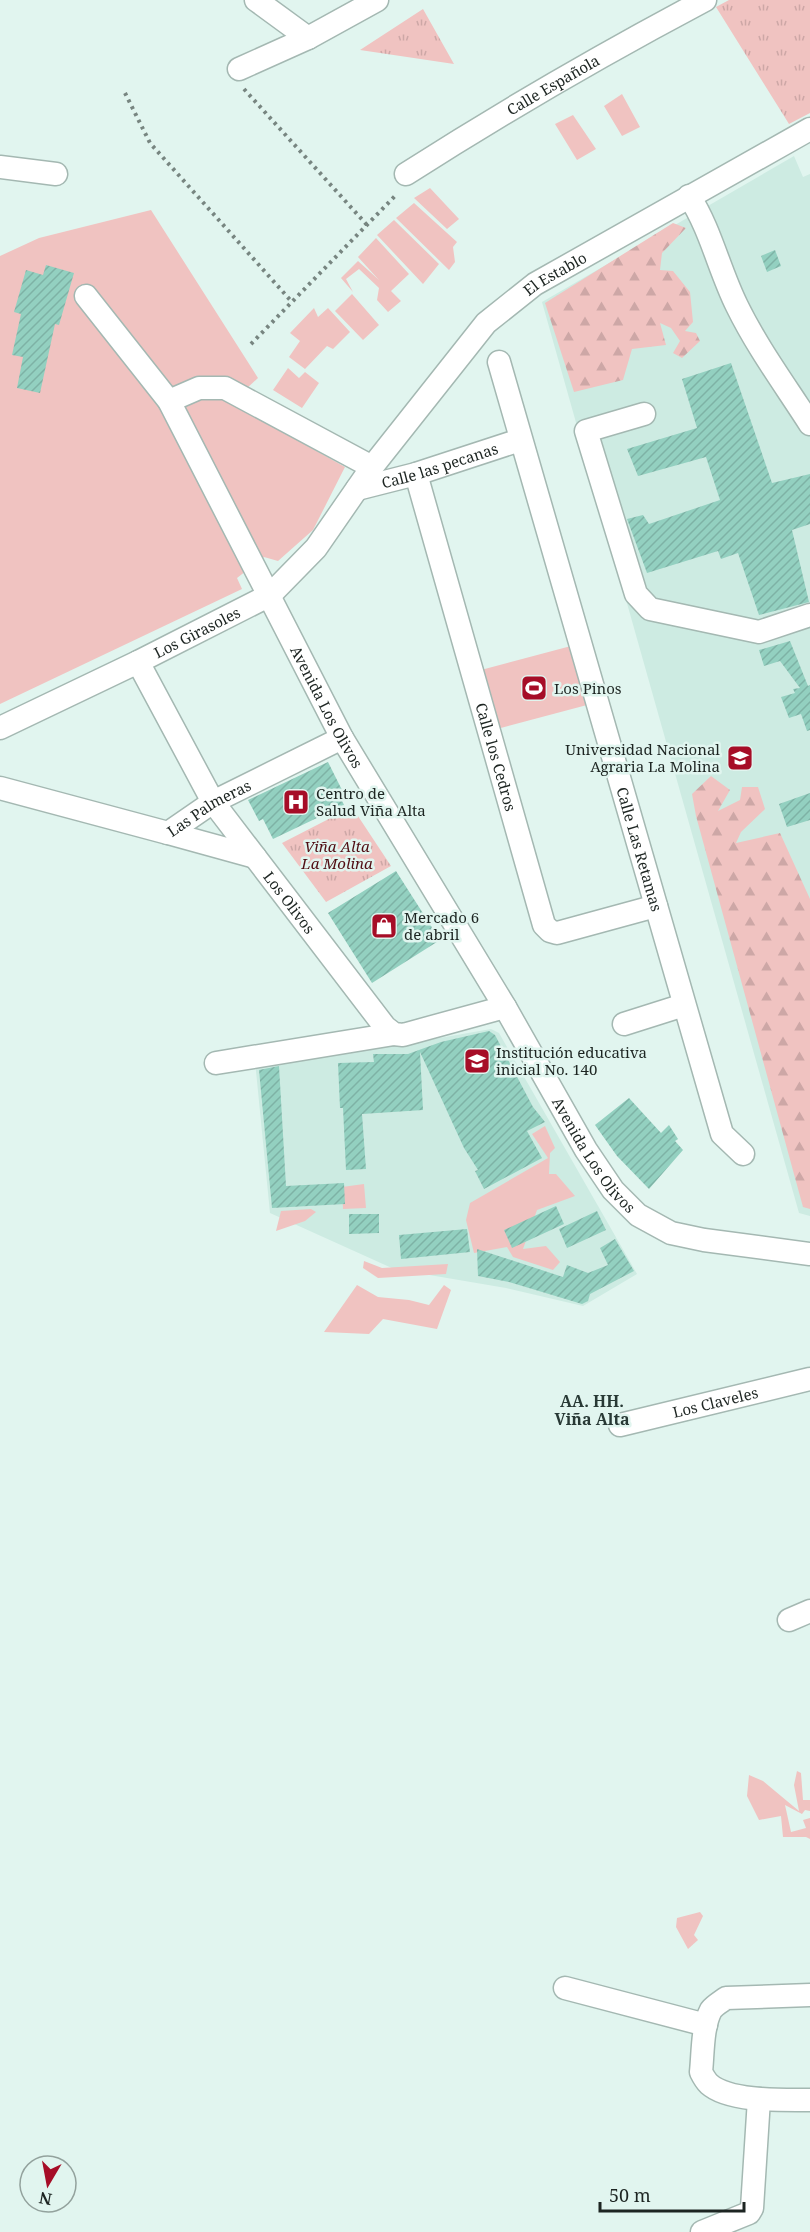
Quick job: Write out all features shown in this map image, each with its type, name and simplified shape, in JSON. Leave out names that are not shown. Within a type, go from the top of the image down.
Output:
[{"type":"street","points":[[256,0],[308,38]]},
{"type":"street","points":[[241,79],[376,0]]},
{"type":"street","name":"Calle Española","points":[[406,174],[470,133],[617,47],[705,0]]},
{"type":"street","name":"El Establo","points":[[357,489],[486,323],[536,284],[810,129]]},
{"type":"street","points":[[0,166],[56,174]]},
{"type":"street","points":[[689,196],[699,212],[736,305],[768,361],[810,423]]},
{"type":"street","name":"Avenida Los Olivos","points":[[86,296],[169,400],[342,738],[505,1007],[586,1149],[613,1190],[638,1215],[671,1233],[704,1240],[810,1254]]},
{"type":"street","name":"Calle Las Retamas","points":[[499,362],[722,1134],[743,1154]]},
{"type":"street","points":[[169,400],[199,388],[225,388],[372,467]]},
{"type":"street","points":[[644,414],[586,431],[636,594],[650,609],[759,632],[810,615]]},
{"type":"street","name":"Calle las pecanas","points":[[357,489],[416,474],[520,440]]},
{"type":"street","name":"Calle los Cedros","points":[[416,474],[544,925],[549,931],[557,933],[656,906]]},
{"type":"street","name":"Los Girasoles","points":[[0,728],[270,595],[316,548],[357,489]]},
{"type":"street","name":"Los Olivos","points":[[138,662],[213,802],[385,1027],[394,1034]]},
{"type":"street","name":"Las Palmeras","points":[[0,788],[168,833],[213,802],[342,738]]},
{"type":"street","points":[[168,833],[255,857]]},
{"type":"street","points":[[624,1024],[684,1005]]},
{"type":"street","points":[[216,1063],[394,1034],[403,1035],[505,1007]]},
{"type":"street","name":"Los Claveles","points":[[620,1425],[810,1379]]},
{"type":"street","points":[[789,1620],[810,1611]]},
{"type":"street","points":[[565,1988],[706,2025]]},
{"type":"street","points":[[810,1995],[726,1998],[711,2011],[706,2025],[701,2072],[710,2084],[729,2093],[759,2099],[810,2100]]},
{"type":"street","points":[[702,2232],[749,2213],[753,2208],[759,2099]]},
{"type":"path","points":[[241,79],[367,225]]},
{"type":"path","points":[[125,93],[150,143],[292,302]]},
{"type":"path","points":[[251,344],[396,195]]},
{"type":"shaded area","name":"Universidad Nacional Agraria La Molina","points":[[794,156],[803,177],[810,174],[810,1216],[799,1213],[542,302]]},
{"type":"shaded area","points":[[491,1029],[499,1033],[637,1274],[583,1306],[506,1288],[394,1269],[270,1213],[255,1061],[411,1043]]},
{"type":"green space","points":[[729,0],[810,0],[810,113],[789,124],[716,7]]},
{"type":"green space","points":[[423,9],[454,64],[360,50]]},
{"type":"green space","points":[[622,94],[640,127],[622,136],[604,106]]},
{"type":"green space","points":[[573,115],[596,149],[577,160],[555,124]]},
{"type":"green space","points":[[430,188],[459,219],[447,229],[414,198]]},
{"type":"green space","points":[[414,203],[457,242],[453,247],[455,262],[449,270],[396,218]]},
{"type":"green space","points":[[151,210],[258,378],[231,403],[345,467],[313,530],[278,561],[264,557],[237,578],[242,589],[0,704],[0,256],[39,238]]},
{"type":"green space","points":[[394,220],[439,264],[423,284],[377,235]]},
{"type":"green space","points":[[673,223],[686,228],[662,253],[660,270],[673,271],[690,292],[693,322],[685,331],[696,333],[700,341],[682,358],[673,353],[680,341],[671,328],[660,323],[666,345],[632,349],[623,380],[574,392],[545,303]]},
{"type":"green space","points":[[376,238],[409,274],[391,291],[401,301],[388,312],[377,300],[379,288],[359,269],[346,279],[353,292],[341,278],[358,261],[379,280],[358,257]]},
{"type":"green space","points":[[352,294],[379,325],[363,340],[335,311]]},
{"type":"green space","points":[[314,308],[318,317],[328,308],[350,332],[333,349],[327,346],[305,369],[289,357],[300,341],[290,333]]},
{"type":"green space","points":[[288,368],[299,378],[305,372],[319,383],[302,408],[273,390]]},
{"type":"green space","name":"Los Pinos","points":[[571,646],[587,705],[497,729],[481,670]]},
{"type":"green space","points":[[711,776],[730,790],[718,811],[740,800],[742,787],[758,787],[765,809],[741,832],[736,843],[780,833],[810,899],[810,1209],[803,1207],[696,816],[692,794]]},
{"type":"green space","name":"Viña Alta La Molina","points":[[352,807],[391,866],[326,902],[282,843]]},
{"type":"green space","points":[[545,1126],[555,1148],[550,1153],[549,1174],[556,1174],[575,1196],[537,1210],[523,1249],[546,1246],[560,1262],[553,1270],[513,1257],[507,1247],[474,1253],[466,1220],[470,1203],[548,1158],[532,1134]]},
{"type":"green space","points":[[364,1184],[366,1208],[343,1209],[342,1187]]},
{"type":"green space","points":[[311,1209],[316,1212],[305,1221],[276,1231],[281,1211]]},
{"type":"green space","points":[[364,1261],[382,1268],[448,1264],[446,1274],[378,1278],[363,1268]]},
{"type":"green space","points":[[357,1285],[378,1297],[409,1300],[429,1305],[444,1285],[451,1290],[437,1329],[383,1319],[369,1334],[324,1332]]},
{"type":"green space","points":[[797,1771],[801,1773],[803,1800],[810,1800],[810,1811],[805,1810],[802,1814],[785,1805],[791,1832],[806,1828],[803,1820],[810,1818],[810,1839],[783,1837],[781,1816],[759,1820],[747,1796],[749,1775],[763,1781],[799,1811],[794,1785]]},
{"type":"green space","points":[[700,1912],[703,1916],[694,1935],[698,1940],[688,1949],[676,1927],[677,1918]]},
{"type":"building","points":[[775,250],[781,266],[767,272],[761,256]]},
{"type":"building","points":[[46,265],[74,273],[59,325],[55,324],[40,393],[17,388],[23,357],[12,355],[21,314],[14,312],[26,270],[43,275]]},
{"type":"building","points":[[731,363],[772,483],[810,474],[810,524],[792,530],[809,602],[759,615],[738,553],[721,559],[718,551],[647,573],[627,519],[643,515],[649,524],[720,500],[706,457],[638,476],[627,449],[697,428],[682,379]]},
{"type":"building","points":[[790,641],[808,686],[810,685],[810,730],[807,731],[801,714],[789,718],[781,697],[795,693],[793,689],[800,688],[780,661],[764,666],[759,650]]},
{"type":"building","name":"Centro de Salud Viña Alta","points":[[328,762],[343,792],[339,794],[344,805],[273,839],[263,819],[259,821],[248,800]]},
{"type":"building","points":[[810,793],[810,820],[787,827],[779,804]]},
{"type":"building","name":"Mercado 6 de abril","points":[[396,871],[440,940],[372,983],[328,913]]},
{"type":"building","points":[[489,1031],[495,1035],[533,1107],[545,1122],[527,1131],[542,1158],[484,1189],[475,1171],[478,1170],[464,1148],[420,1052],[423,1110],[362,1114],[366,1169],[346,1170],[338,1063],[374,1062],[373,1054],[408,1054],[441,1042]]},
{"type":"building","points":[[279,1066],[286,1186],[344,1183],[345,1204],[272,1208],[259,1070]]},
{"type":"building","points":[[629,1098],[661,1133],[669,1125],[678,1139],[675,1141],[683,1150],[649,1189],[617,1156],[595,1125]]},
{"type":"building","points":[[556,1206],[564,1224],[512,1248],[504,1230]]},
{"type":"building","points":[[597,1211],[606,1230],[567,1248],[559,1229]]},
{"type":"building","points":[[349,1214],[379,1214],[379,1233],[349,1234]]},
{"type":"building","points":[[467,1229],[470,1252],[401,1259],[399,1235]]},
{"type":"building","points":[[615,1239],[634,1271],[590,1294],[588,1301],[582,1304],[509,1282],[478,1276],[477,1249],[563,1277],[567,1265],[588,1273],[608,1265],[600,1248]]},
{"type":"place","name":"Los Pinos","points":[[534,688]]},
{"type":"place","name":"Universidad Nacional Agraria La Molina","points":[[740,758]]},
{"type":"place","name":"Centro de Salud Viña Alta","points":[[296,802]]},
{"type":"place","name":"Mercado 6 de abril","points":[[384,926]]},
{"type":"place","name":"Institución educativa inicial No. 140","points":[[477,1061]]},
{"type":"district","name":"AA. HH. Viña Alta","points":[[592,1410]]}]
